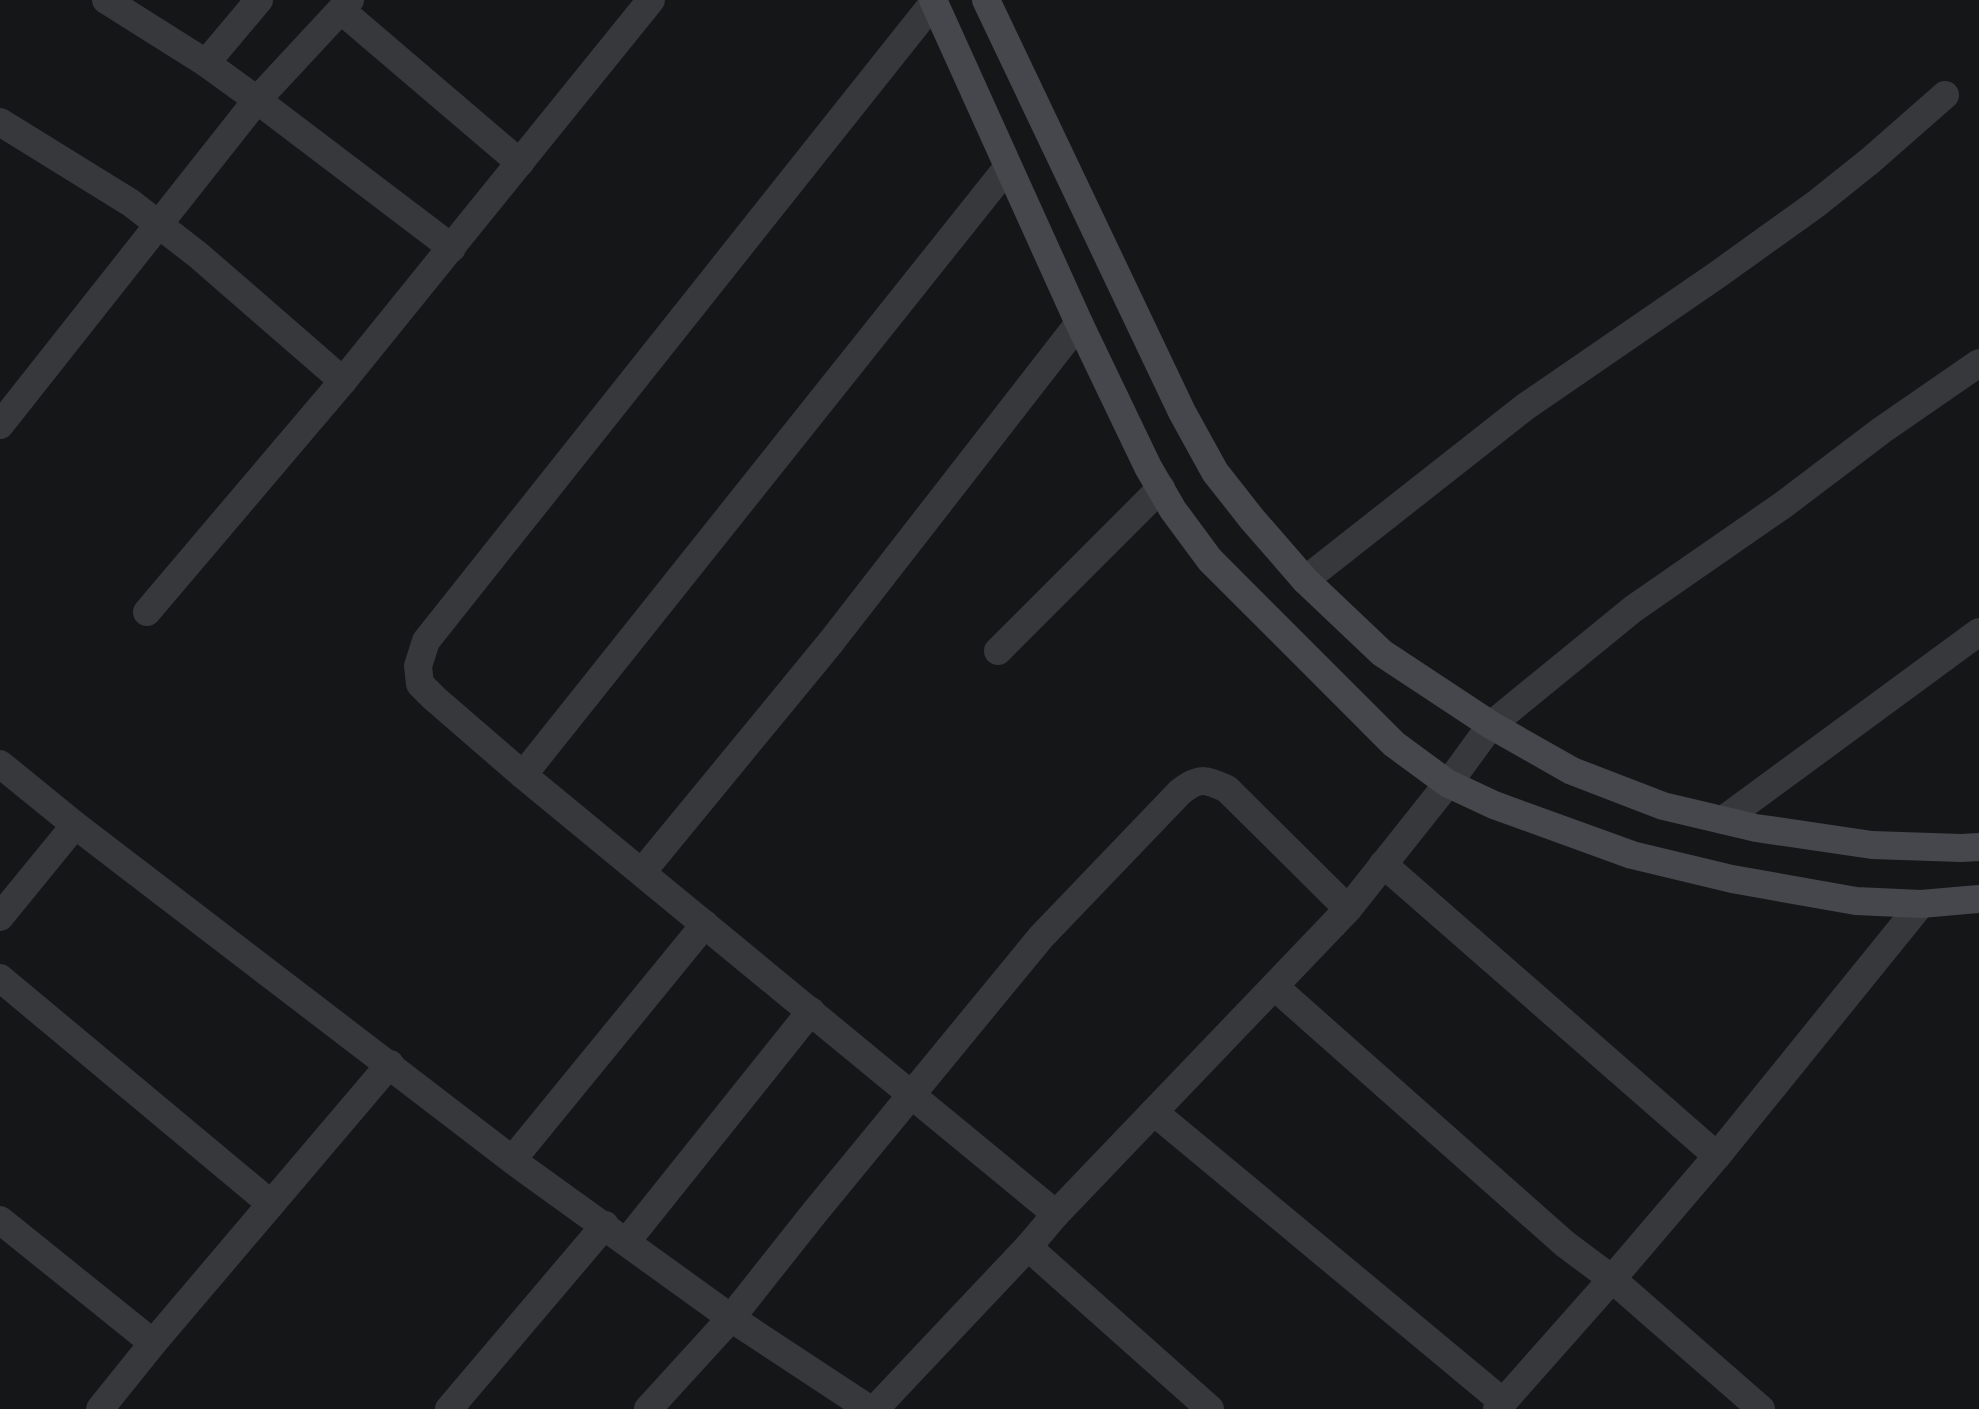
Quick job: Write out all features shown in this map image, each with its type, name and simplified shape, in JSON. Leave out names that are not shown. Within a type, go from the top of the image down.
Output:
[{"type":"street","points":[[106,0],[206,63],[452,248]]},
{"type":"street","points":[[206,63],[259,0]]},
{"type":"street","points":[[147,612],[343,381],[651,0]]},
{"type":"street","points":[[986,0],[1182,412],[1215,472],[1305,580],[1382,653],[1483,735],[1664,806],[1756,828],[1872,845],[1961,848],[1979,846]]},
{"type":"street","points":[[1056,1214],[523,775],[420,684],[418,666],[426,641],[933,1],[1078,323],[1148,467],[1161,488],[1191,536],[1210,560],[1394,744],[1494,805],[1632,854],[1732,879],[1856,901],[1921,904],[1979,899]]},
{"type":"street","points":[[0,425],[257,100],[346,5],[520,163]]},
{"type":"street","points":[[1305,580],[1525,407],[1717,275],[1809,209],[1871,160],[1945,95]]},
{"type":"street","points":[[0,122],[116,194],[158,224],[198,255],[343,381]]},
{"type":"street","points":[[523,775],[1007,168]]},
{"type":"street","points":[[642,872],[831,642],[1078,323]]},
{"type":"street","points":[[875,1409],[1028,1247],[1056,1214],[1348,909],[1483,735],[1632,609],[1783,505],[1882,430],[1979,363]]},
{"type":"street","points":[[998,650],[1161,488]]},
{"type":"street","points":[[1723,820],[1979,632]]},
{"type":"street","points":[[0,764],[75,825],[512,1159],[731,1318],[869,1409]]},
{"type":"street","points":[[648,1409],[731,1318],[814,1212],[1041,937],[1180,792],[1195,781],[1212,782],[1227,789],[1348,909]]},
{"type":"street","points":[[0,917],[75,825]]},
{"type":"street","points":[[1383,864],[1717,1156]]},
{"type":"street","points":[[1154,1112],[1500,1406],[1717,1156],[1921,904]]},
{"type":"street","points":[[512,1159],[705,924]]},
{"type":"street","points":[[0,978],[271,1204]]},
{"type":"street","points":[[1275,987],[1558,1237],[1612,1279],[1761,1409]]},
{"type":"street","points":[[627,1241],[811,1011]]},
{"type":"street","points":[[100,1409],[153,1343],[390,1064]]},
{"type":"street","points":[[0,1220],[153,1343]]},
{"type":"street","points":[[449,1409],[605,1225]]},
{"type":"street","points":[[1028,1247],[1210,1409]]}]
